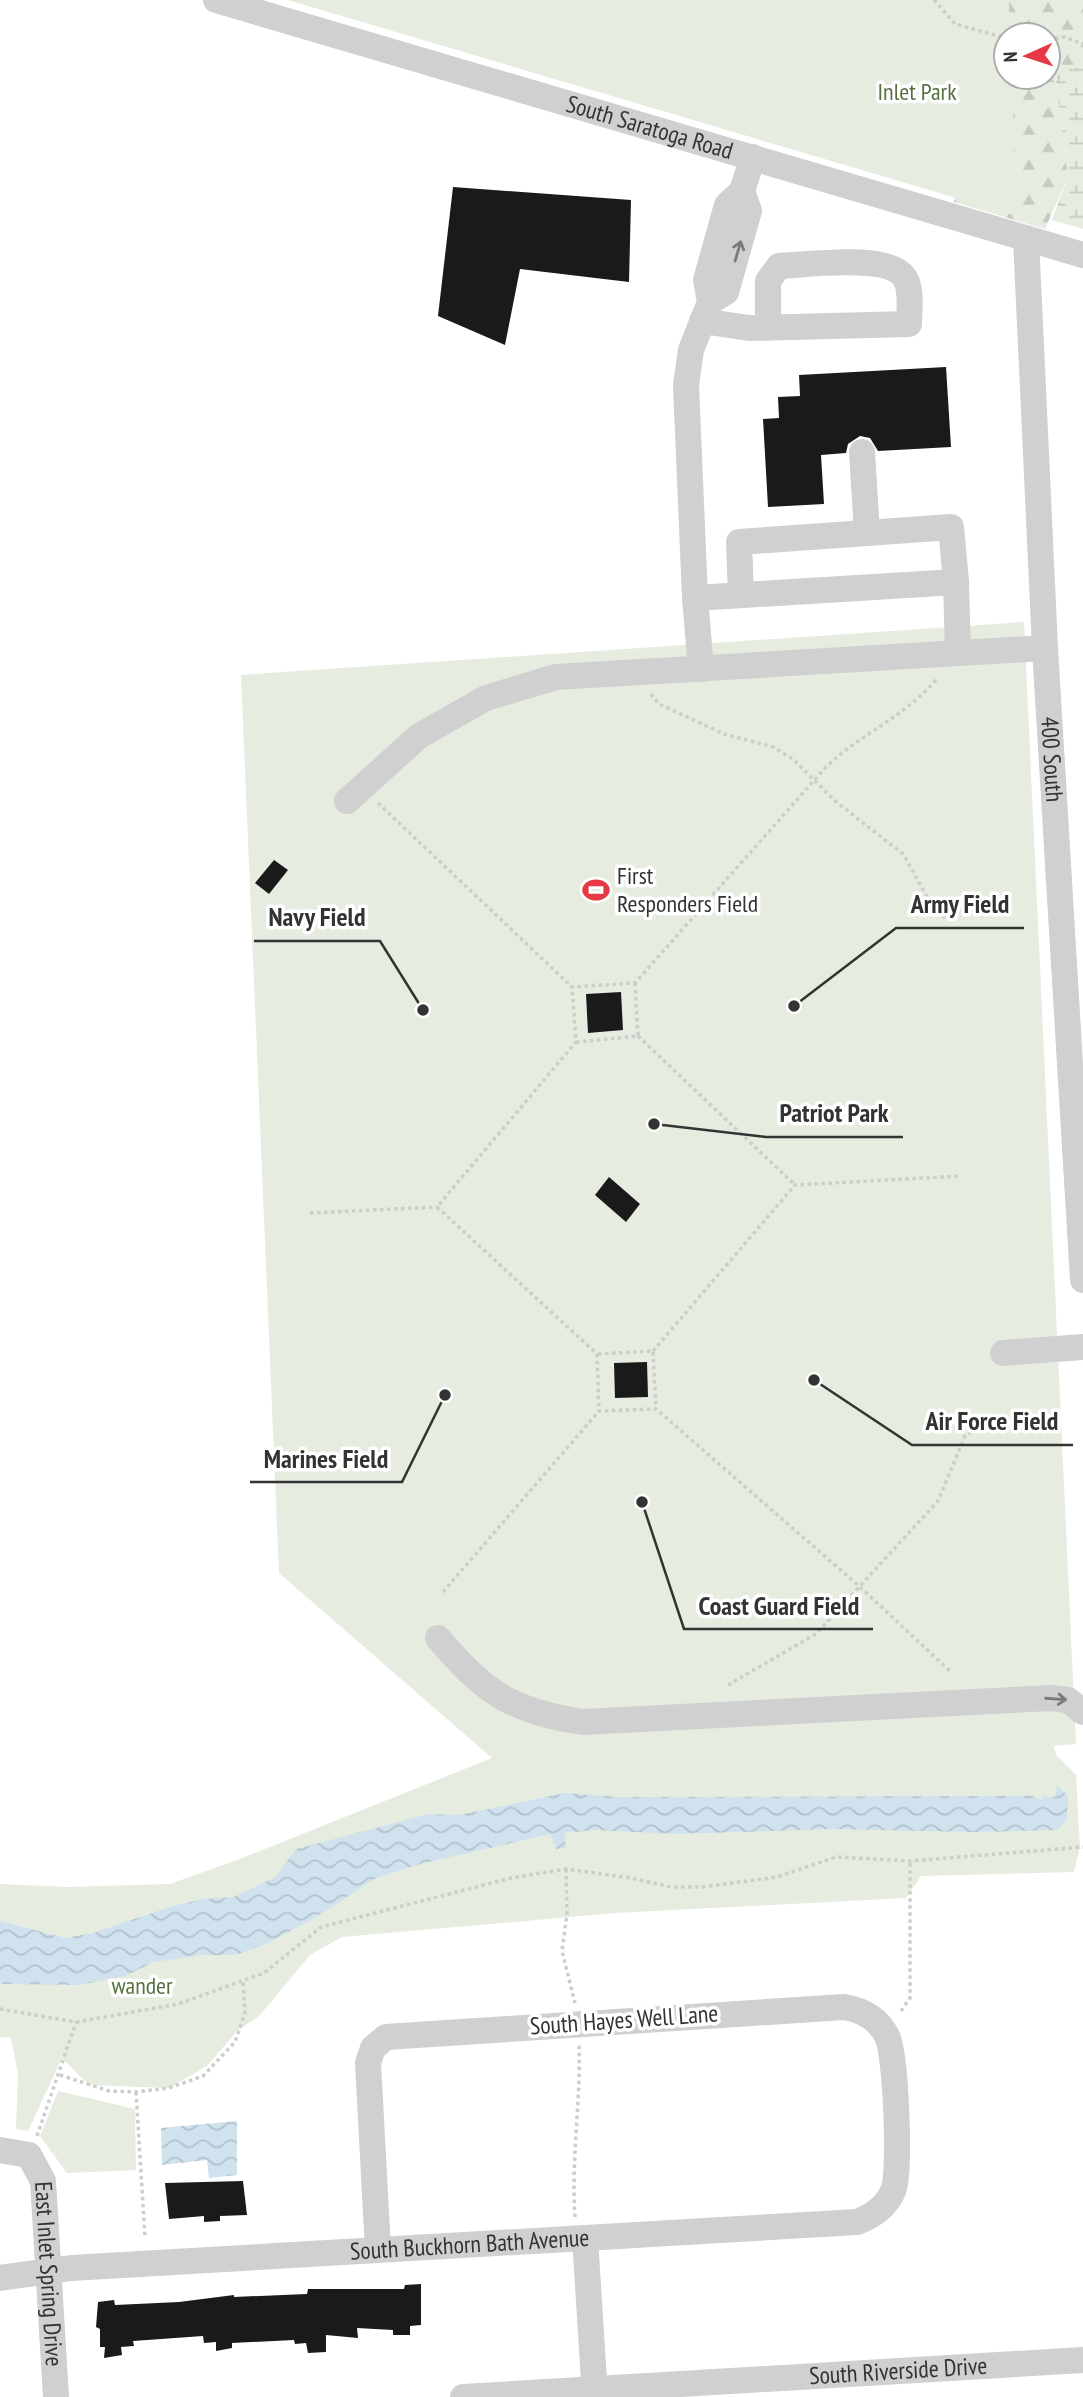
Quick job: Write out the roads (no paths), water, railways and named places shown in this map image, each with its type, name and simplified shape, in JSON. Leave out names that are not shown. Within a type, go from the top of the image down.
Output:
[{"type":"street","name":"South Saratoga Road","points":[[216,0],[1083,255]]},
{"type":"street","points":[[701,669],[695,597],[686,385],[691,350],[706,311],[726,292],[749,211],[742,191],[753,157]]},
{"type":"street","name":"400 South","points":[[1026,238],[1045,648],[1072,915],[1083,1280]]},
{"type":"street","points":[[706,311],[749,328],[768,328],[909,324],[910,298],[905,278],[895,268],[879,263],[779,266],[768,281],[768,328]]},
{"type":"street","points":[[862,452],[867,533]]},
{"type":"street","points":[[741,595],[740,542],[951,527],[958,653]]},
{"type":"street","points":[[695,597],[956,582]]},
{"type":"street","points":[[347,801],[419,736],[486,698],[556,677],[1045,648]]},
{"type":"street","points":[[1003,1353],[1083,1347]]},
{"type":"street","points":[[438,1638],[461,1665],[502,1698],[538,1714],[583,1722],[1024,1699],[1068,1700],[1083,1712]]},
{"type":"street","name":"South Hayes Well Lane","points":[[378,2250],[368,2063],[376,2044],[398,2034],[833,2007],[854,2008],[872,2018],[890,2045],[898,2165],[894,2189],[883,2207]]},
{"type":"street","name":"East Inlet Spring Drive","points":[[0,2150],[33,2145],[43,2181],[50,2269],[55,2397]]},
{"type":"street","name":"South Buckhorn Bath Avenue","points":[[0,2278],[50,2269],[378,2250],[580,2227],[857,2222],[883,2207]]},
{"type":"street","points":[[580,2227],[594,2393]]},
{"type":"street","name":"South Riverside Drive","points":[[463,2397],[594,2393],[1083,2360]]},
{"type":"water","points":[[1057,1785],[1068,1796],[1067,1818],[1058,1830],[974,1832],[830,1829],[675,1834],[594,1830],[565,1833],[566,1848],[556,1849],[550,1834],[416,1865],[374,1879],[318,1916],[266,1944],[236,1955],[202,1955],[154,1962],[125,1976],[79,1985],[0,1984],[0,1921],[65,1938],[93,1933],[173,1906],[203,1899],[234,1897],[274,1878],[296,1849],[429,1814],[459,1815],[565,1793],[618,1797],[1033,1796],[1041,1800],[1043,1796],[1055,1797]]},
{"type":"water","points":[[237,2121],[237,2175],[209,2178],[207,2160],[162,2165],[161,2128]]},
{"type":"place","name":"First Responders Field","points":[[596,890]]},
{"type":"place","name":"Army Field","points":[[794,1006]]},
{"type":"place","name":"Navy Field","points":[[423,1010]]},
{"type":"place","name":"Patriot Park","points":[[654,1124]]},
{"type":"place","name":"Air Force Field","points":[[814,1380]]},
{"type":"place","name":"Marines Field","points":[[445,1395]]},
{"type":"place","name":"Coast Guard Field","points":[[642,1502]]},
{"type":"park label","name":"Inlet Park","points":[[917,92]]},
{"type":"park label","name":"wander","points":[[142,1986]]}]
